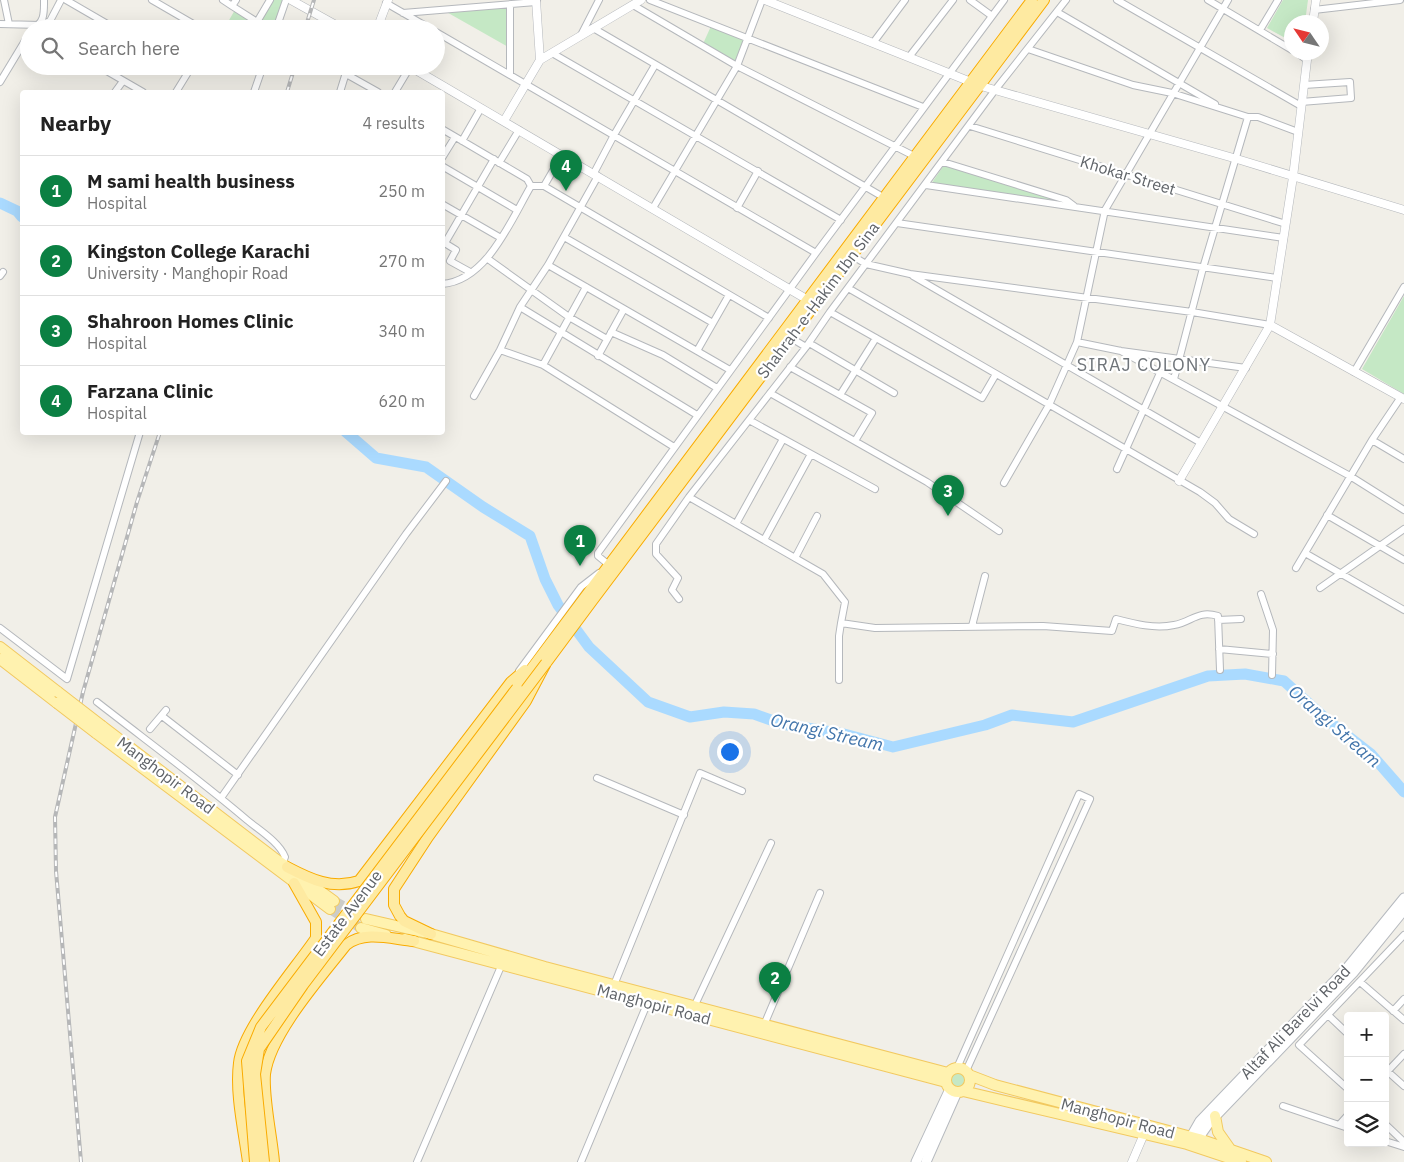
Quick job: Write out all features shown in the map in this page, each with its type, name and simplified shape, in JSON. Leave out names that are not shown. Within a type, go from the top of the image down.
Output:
[{"type":"highway","name":"Shahrah-e-Hakim Ibn Sina","points":[[589,598],[791,338],[851,255],[981,86],[1019,27],[1030,0]]},
{"type":"highway","name":"Shahrah-e-Hakim Ibn Sina","points":[[589,598],[609,565],[914,156],[971,82],[1044,0]]},
{"type":"highway","points":[[1019,27],[1051,0]]},
{"type":"highway","points":[[264,1162],[255,1074],[258,1050],[269,1032],[589,598]]},
{"type":"highway","points":[[284,865],[314,881],[338,884],[359,880],[514,685],[543,661]]},
{"type":"highway","points":[[431,934],[404,921],[396,911],[393,896],[394,889],[428,837],[526,701],[543,661]]},
{"type":"highway","name":"Estate Avenue","points":[[255,1162],[247,1061],[253,1041],[261,1027],[514,685]]},
{"type":"highway","points":[[373,864],[370,872],[371,880],[377,885],[385,885],[428,837]]},
{"type":"highway","points":[[248,1162],[238,1065],[249,1033],[316,938],[316,922],[294,883]]},
{"type":"highway","points":[[274,1162],[265,1076],[267,1063],[278,1038],[313,987],[346,945],[353,940],[367,936],[414,942]]},
{"type":"highway","points":[[270,1003],[309,952],[318,948],[327,953],[328,959],[313,987]]},
{"type":"main road","name":"Manghopir Road","points":[[0,647],[58,692],[99,730],[294,883],[332,905],[284,865],[99,730],[57,703],[0,660]]},
{"type":"main road","name":"Altaf Ali Barelvi Road","points":[[1193,1142],[1200,1121],[1347,968],[1404,898]]},
{"type":"main road","name":"Altaf Ali Barelvi Road","points":[[1193,1142],[1215,1116],[1352,973],[1402,915]]},
{"type":"main road","name":"Manghopir Road","points":[[431,934],[363,924],[414,942],[648,1004],[957,1080],[991,1084],[1193,1142],[1241,1162]]},
{"type":"main road","points":[[431,934],[957,1080]]},
{"type":"main road","name":"Manghopir Road","points":[[957,1080],[986,1097],[1144,1134],[1232,1150],[1266,1162]]},
{"type":"main road","points":[[916,1162],[957,1080]]},
{"type":"main road","points":[[926,1162],[957,1080]]},
{"type":"main road","points":[[986,1097],[983,1088],[991,1084]]},
{"type":"main road","points":[[1215,1116],[1218,1132],[1232,1150]]},
{"type":"street","points":[[4,0],[8,24]]},
{"type":"street","points":[[43,20],[44,0]]},
{"type":"street","points":[[51,20],[62,0]]},
{"type":"street","points":[[66,0],[100,20]]},
{"type":"street","points":[[152,0],[186,20]]},
{"type":"street","points":[[222,0],[234,3],[255,20]]},
{"type":"street","points":[[258,20],[270,0]]},
{"type":"street","points":[[279,20],[286,0]]},
{"type":"street","points":[[291,0],[326,20]]},
{"type":"street","points":[[581,35],[598,0]]},
{"type":"street","points":[[504,121],[540,60],[641,0]]},
{"type":"street","points":[[650,0],[924,107]]},
{"type":"street","points":[[653,208],[737,66],[747,37],[764,0],[971,82]]},
{"type":"street","points":[[909,58],[953,0]]},
{"type":"street","points":[[970,0],[992,16]]},
{"type":"street","points":[[514,685],[581,587],[609,565],[598,556],[598,553],[730,370],[1004,0]]},
{"type":"street","points":[[679,599],[672,590],[678,578],[664,566],[654,548],[689,497],[807,345],[995,90],[1066,0]]},
{"type":"street","points":[[1117,0],[1301,104],[1351,98],[1350,82],[1304,85]]},
{"type":"street","points":[[1208,0],[1284,45]]},
{"type":"street","points":[[1004,483],[1049,405],[1077,342],[1105,210],[1148,133],[1228,0]]},
{"type":"street","points":[[1260,30],[1278,0]]},
{"type":"street","points":[[1314,15],[1316,0]]},
{"type":"street","points":[[1314,10],[1400,0]]},
{"type":"street","points":[[403,13],[510,5],[536,1],[540,60]]},
{"type":"street","points":[[873,43],[901,1]]},
{"type":"street","points":[[381,20],[387,2],[415,20]]},
{"type":"street","points":[[510,5],[510,74]]},
{"type":"street","points":[[633,5],[737,66],[894,148],[914,156]]},
{"type":"street","points":[[1057,12],[1225,109]]},
{"type":"street","points":[[0,24],[20,25]]},
{"type":"street","points":[[593,28],[883,197]]},
{"type":"street","points":[[445,37],[816,253]]},
{"type":"street","points":[[0,82],[20,49]]},
{"type":"street","points":[[1028,49],[1133,84],[1172,93],[1248,117],[1258,116],[1298,132]]},
{"type":"street","points":[[552,53],[841,220]]},
{"type":"street","points":[[1178,481],[1270,325],[1293,177],[1307,60]]},
{"type":"street","points":[[474,396],[500,350],[520,307],[548,265],[580,208],[614,135],[655,65]]},
{"type":"street","points":[[113,75],[139,90]]},
{"type":"street","points":[[177,90],[186,75]]},
{"type":"street","points":[[255,90],[259,75]]},
{"type":"street","points":[[341,90],[346,75]]},
{"type":"street","points":[[348,75],[374,90]]},
{"type":"street","points":[[396,90],[405,75]]},
{"type":"street","points":[[422,75],[444,90]]},
{"type":"street","points":[[116,90],[123,81]]},
{"type":"street","points":[[981,86],[1237,159],[1404,210]]},
{"type":"street","points":[[445,90],[504,121],[808,300]]},
{"type":"street","points":[[462,141],[481,108]]},
{"type":"street","points":[[1174,380],[1203,268],[1217,227],[1248,117]]},
{"type":"street","name":"Khokar Street","points":[[970,126],[1224,203],[1286,224]]},
{"type":"street","points":[[445,240],[478,187],[519,130]]},
{"type":"street","points":[[445,131],[527,179],[531,186]]},
{"type":"street","points":[[445,153],[455,137]]},
{"type":"street","points":[[544,186],[562,155]]},
{"type":"street","points":[[943,162],[1066,200],[1076,207]]},
{"type":"street","points":[[445,168],[517,210]]},
{"type":"street","points":[[737,208],[758,171]]},
{"type":"street","points":[[926,185],[1284,238]]},
{"type":"street","points":[[531,186],[544,186],[769,318]]},
{"type":"street","points":[[445,284],[455,283],[488,259],[531,186]]},
{"type":"street","points":[[445,206],[501,238]]},
{"type":"street","points":[[897,224],[1278,278]]},
{"type":"street","points":[[564,237],[714,323]]},
{"type":"street","points":[[445,243],[456,250],[450,261],[470,272]]},
{"type":"street","points":[[851,255],[866,264],[910,274],[1192,312],[1270,325],[1402,398],[1372,440],[1296,568]]},
{"type":"street","points":[[488,259],[569,317],[608,339]]},
{"type":"street","points":[[548,265],[730,370]]},
{"type":"street","points":[[910,274],[1144,408],[1201,443]]},
{"type":"street","points":[[543,365],[586,287]]},
{"type":"street","points":[[1354,372],[1404,287]]},
{"type":"street","points":[[848,288],[1207,497],[1229,518],[1254,534]]},
{"type":"street","points":[[697,351],[730,294]]},
{"type":"street","points":[[520,307],[697,415]]},
{"type":"street","points":[[598,356],[624,309]]},
{"type":"street","points":[[830,312],[982,398],[996,374]]},
{"type":"street","points":[[611,332],[663,355],[717,388]]},
{"type":"street","points":[[791,338],[855,370],[894,393]]},
{"type":"street","points":[[840,395],[876,338]]},
{"type":"street","points":[[1077,342],[1121,351],[1246,368]]},
{"type":"street","points":[[500,350],[543,365],[674,447]]},
{"type":"street","points":[[1121,351],[1350,476],[1404,510]]},
{"type":"street","points":[[790,367],[872,413],[855,441]]},
{"type":"street","points":[[1117,468],[1160,373]]},
{"type":"street","points":[[770,393],[927,482],[999,532]]},
{"type":"street","points":[[749,420],[875,489]]},
{"type":"street","points":[[0,628],[67,679],[139,435]]},
{"type":"street","points":[[736,524],[783,439]]},
{"type":"street","points":[[1372,440],[1404,459]]},
{"type":"street","points":[[764,540],[811,454]]},
{"type":"street","points":[[221,798],[406,534],[446,481]]},
{"type":"street","points":[[689,497],[823,574],[845,602],[839,636],[839,680]]},
{"type":"street","points":[[1327,515],[1404,560]]},
{"type":"street","points":[[795,558],[818,516]]},
{"type":"street","points":[[1320,588],[1404,529]]},
{"type":"street","points":[[1305,553],[1404,610]]},
{"type":"street","points":[[972,626],[984,576]]},
{"type":"street","points":[[1261,594],[1273,630],[1272,675]]},
{"type":"street","points":[[841,623],[875,628],[1043,626],[1112,631],[1116,620],[1140,625],[1165,626],[1177,625],[1201,614],[1218,616],[1220,670]]},
{"type":"street","points":[[1218,620],[1241,619]]},
{"type":"street","points":[[1219,649],[1273,654]]},
{"type":"street","points":[[97,702],[221,798],[284,853],[284,865]]},
{"type":"street","points":[[150,729],[166,710]]},
{"type":"street","points":[[162,716],[238,775]]},
{"type":"street","points":[[614,986],[700,773],[742,791]]},
{"type":"street","points":[[597,778],[684,815]]},
{"type":"street","points":[[1079,794],[1090,799],[957,1080],[1045,871],[1079,794]]},
{"type":"street","points":[[694,1007],[771,843]]},
{"type":"street","points":[[1045,871],[1054,875]]},
{"type":"street","points":[[764,1025],[820,893]]},
{"type":"street","points":[[1344,1085],[1299,1045],[1404,935]]},
{"type":"street","points":[[417,1162],[502,964]]},
{"type":"street","points":[[1360,982],[1404,1020]]},
{"type":"street","points":[[1393,1011],[1404,999]]},
{"type":"street","points":[[581,1162],[648,1004]]},
{"type":"street","points":[[1328,1015],[1344,1030]]},
{"type":"street","points":[[1389,1069],[1404,1054]]},
{"type":"street","points":[[1389,1074],[1404,1086]]},
{"type":"street","points":[[1284,1106],[1344,1127]]},
{"type":"street","points":[[1339,1125],[1344,1119]]},
{"type":"street","points":[[1389,1128],[1404,1142]]},
{"type":"street","points":[[1132,1162],[1144,1134]]},
{"type":"street","points":[[1389,1142],[1404,1147]]},
{"type":"green space","points":[[270,0],[286,0],[279,20],[258,20]]},
{"type":"green space","points":[[1283,0],[1308,0],[1306,15],[1284,15],[1284,37],[1267,28]]},
{"type":"green space","points":[[510,5],[510,48],[443,10]]},
{"type":"green space","points":[[236,8],[254,20],[229,20]]},
{"type":"green space","points":[[712,24],[747,37],[737,66],[702,46]]},
{"type":"green space","points":[[944,165],[1056,199],[1055,203],[931,184]]},
{"type":"green space","points":[[1404,296],[1404,394],[1362,369]]},
{"type":"green space","points":[[958,1071],[964,1074],[967,1080],[964,1086],[958,1089],[952,1086],[949,1080],[952,1074]]},
{"type":"waterway","name":"Orangi Stream","points":[[0,203],[17,211],[20,215]]},
{"type":"waterway","name":"Orangi Stream","points":[[349,435],[376,458],[426,467],[483,507],[530,536],[545,579],[558,605],[589,647],[648,702],[690,717],[724,712],[754,714],[782,724],[844,734],[893,747],[985,725],[1012,715],[1073,722],[1208,676],[1245,674],[1284,681],[1326,719],[1371,754],[1404,792]]},
{"type":"tunnel","points":[[334,901],[357,914]]},
{"type":"tunnel","points":[[330,909],[361,928]]},
{"type":"railway","points":[[308,20],[314,0]]},
{"type":"railway","points":[[288,90],[292,75]]},
{"type":"railway","points":[[81,1162],[56,871],[55,817],[83,692],[137,502],[159,435]]},
{"type":"place","name":"Farzana Clinic","points":[[566,191]]},
{"type":"place","name":"Shahroon Homes Clinic","points":[[948,516]]},
{"type":"place","name":"M sami health business","points":[[580,566]]},
{"type":"place","name":"Kingston College Karachi","points":[[775,1003]]},
{"type":"district","name":"SIRAJ COLONY","points":[[1144,364]]}]
